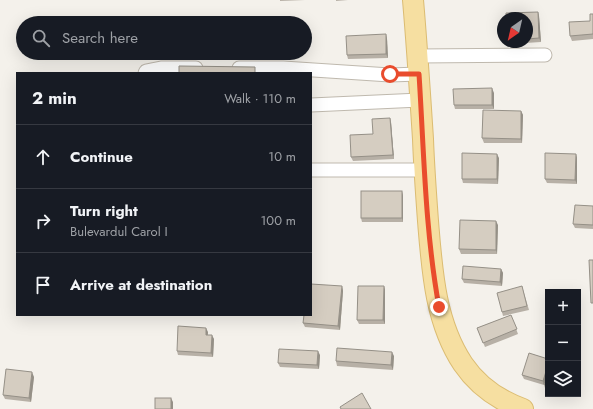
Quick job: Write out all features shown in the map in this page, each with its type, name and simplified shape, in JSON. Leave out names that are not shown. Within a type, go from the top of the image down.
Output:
[{"type":"main road","points":[[413,0],[424,170],[433,274],[439,307],[445,328],[453,346],[472,375],[484,388],[515,408]]},
{"type":"street","points":[[230,68],[283,68],[390,74],[418,65],[545,55]]},
{"type":"street","points":[[146,72],[161,68],[207,68]]},
{"type":"street","points":[[312,105],[420,100]]},
{"type":"street","points":[[312,170],[424,170]]},
{"type":"building","points":[[533,12],[538,12],[539,38],[533,38]]},
{"type":"building","points":[[590,14],[593,14],[593,34],[570,36],[569,22],[590,21]]},
{"type":"building","points":[[386,34],[386,54],[347,55],[346,36]]},
{"type":"building","points":[[179,66],[255,67],[255,72],[179,72]]},
{"type":"building","points":[[492,88],[492,105],[454,105],[453,89]]},
{"type":"building","points":[[483,110],[521,111],[521,139],[482,138]]},
{"type":"building","points":[[390,118],[393,155],[351,157],[350,135],[373,134],[372,119]]},
{"type":"building","points":[[462,153],[497,154],[497,179],[462,179]]},
{"type":"building","points":[[545,153],[576,154],[575,180],[545,179]]},
{"type":"building","points":[[361,191],[402,191],[402,218],[361,218]]},
{"type":"building","points":[[575,205],[593,206],[593,225],[573,224]]},
{"type":"building","points":[[460,220],[496,221],[496,250],[459,249]]},
{"type":"building","points":[[589,260],[593,260],[593,303],[591,303]]},
{"type":"building","points":[[463,266],[501,269],[500,282],[462,279]]},
{"type":"building","points":[[312,284],[342,286],[338,326],[303,323],[304,316],[312,316]]},
{"type":"building","points":[[358,286],[384,286],[383,320],[357,320]]},
{"type":"building","points":[[522,286],[527,306],[502,312],[497,293]]},
{"type":"building","points":[[511,315],[517,329],[483,343],[477,328]]},
{"type":"building","points":[[178,326],[206,328],[206,335],[212,335],[211,353],[177,351]]},
{"type":"building","points":[[337,348],[392,352],[391,365],[336,361]]},
{"type":"building","points":[[279,349],[318,351],[317,365],[278,363]]},
{"type":"building","points":[[529,353],[545,358],[545,375],[543,381],[522,375]]},
{"type":"building","points":[[6,369],[32,372],[29,398],[3,395]]},
{"type":"building","points":[[362,393],[371,409],[341,409],[340,407]]},
{"type":"building","points":[[155,398],[171,398],[171,409],[155,409]]},
{"type":"route","points":[[390,74],[419,74],[429,234],[433,274],[439,307]]}]
